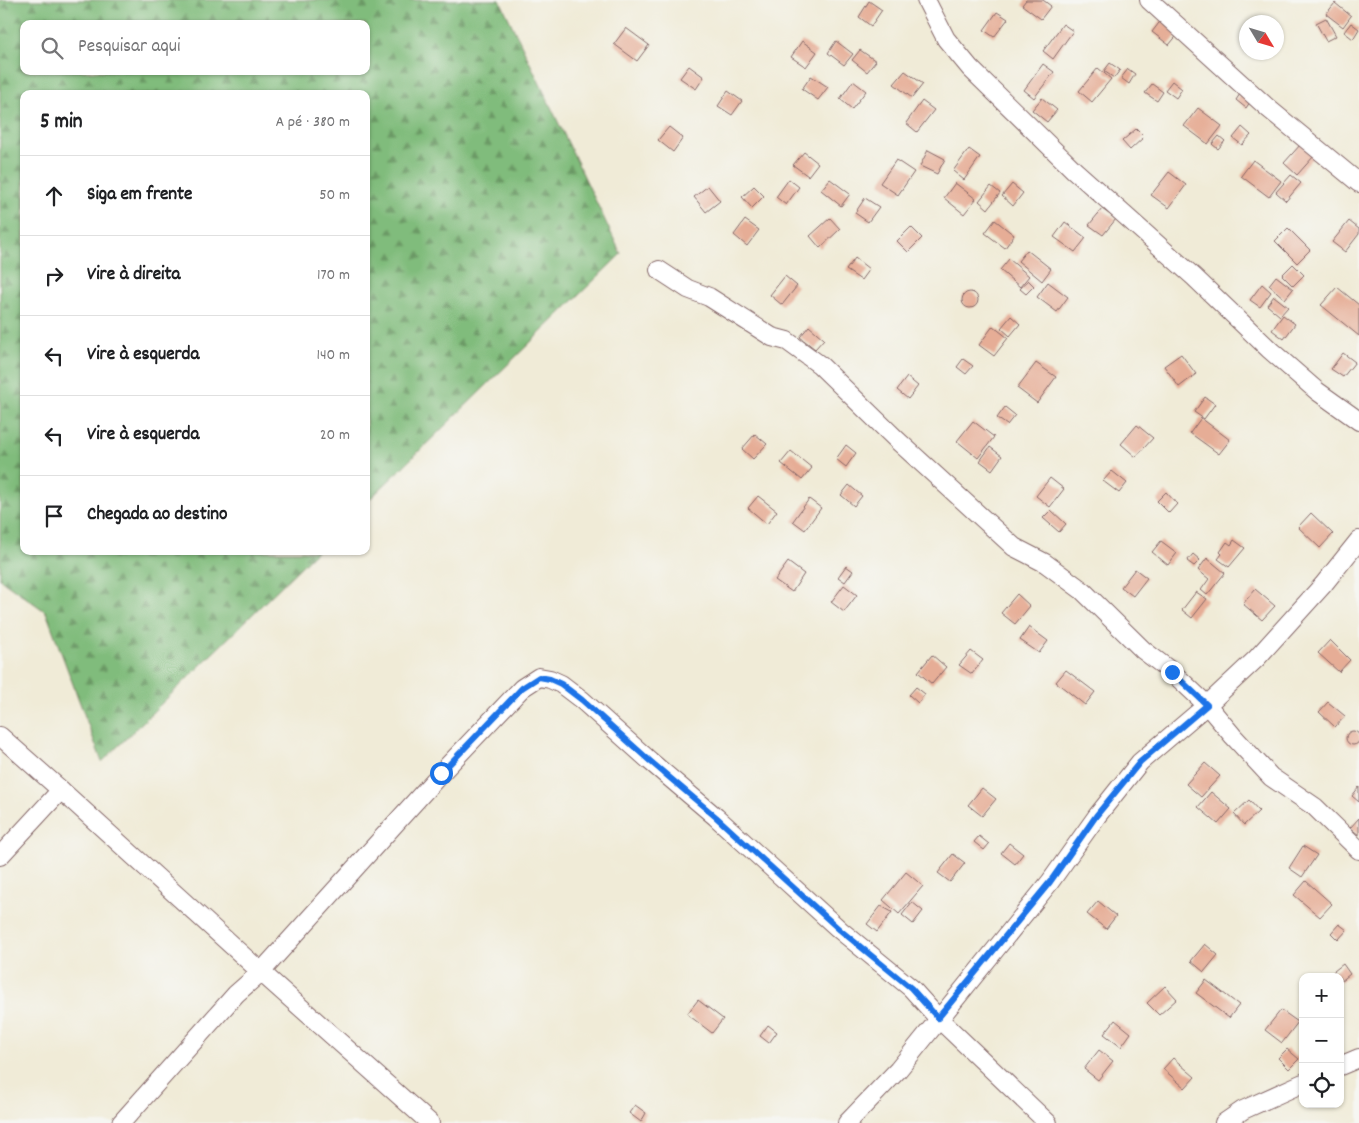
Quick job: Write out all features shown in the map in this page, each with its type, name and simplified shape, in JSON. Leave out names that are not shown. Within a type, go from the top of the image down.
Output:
[{"type":"street","points":[[926,0],[946,39],[970,68],[1074,170],[1194,277],[1270,350],[1317,391],[1359,421]]},
{"type":"street","points":[[1149,0],[1269,109],[1359,183]]},
{"type":"street","points":[[659,270],[688,289],[709,298],[772,337],[787,340],[820,365],[898,441],[1014,547],[1045,563],[1083,591],[1143,650],[1172,672],[1207,705],[1271,777],[1315,807],[1359,850]]},
{"type":"street","points":[[847,1123],[898,1070],[938,1018],[1050,882],[1096,816],[1140,762],[1207,705],[1256,659],[1359,540]]},
{"type":"street","points":[[121,1123],[236,994],[261,972],[441,773],[522,688],[539,677],[561,684],[582,700],[716,817],[840,930],[911,988],[938,1018],[1048,1123]]},
{"type":"street","points":[[0,736],[430,1123]]},
{"type":"street","points":[[0,856],[61,790]]},
{"type":"street","points":[[1344,1064],[1359,1058]]},
{"type":"street","points":[[1224,1123],[1243,1110],[1299,1085]]},
{"type":"green space","points":[[0,0],[500,0],[621,254],[370,499],[370,90],[20,90],[20,555],[313,555],[102,762],[46,612],[0,579]]},
{"type":"building","points":[[1026,0],[1043,0],[1051,6],[1041,19],[1022,5]]},
{"type":"building","points":[[869,1],[882,10],[871,26],[859,17]]},
{"type":"building","points":[[1335,3],[1351,16],[1343,27],[1326,14]]},
{"type":"building","points":[[997,12],[1008,19],[994,37],[984,30]]},
{"type":"building","points":[[1326,18],[1336,36],[1326,41],[1316,23]]},
{"type":"building","points":[[1162,19],[1179,33],[1169,45],[1152,32]]},
{"type":"building","points":[[1351,23],[1359,29],[1353,39],[1344,32]]},
{"type":"building","points":[[1063,24],[1073,31],[1053,59],[1043,51]]},
{"type":"building","points":[[626,28],[649,45],[637,61],[614,44]]},
{"type":"building","points":[[802,41],[817,52],[806,67],[791,57]]},
{"type":"building","points":[[836,41],[853,54],[844,65],[828,53]]},
{"type":"building","points":[[860,50],[876,61],[867,72],[852,60]]},
{"type":"building","points":[[1110,63],[1120,70],[1114,78],[1104,71]]},
{"type":"building","points":[[1043,64],[1054,72],[1034,98],[1024,90]]},
{"type":"building","points":[[689,66],[704,77],[696,89],[680,78]]},
{"type":"building","points":[[1098,68],[1111,79],[1092,102],[1079,91]]},
{"type":"building","points":[[1128,69],[1135,74],[1129,84],[1121,78]]},
{"type":"building","points":[[905,71],[923,84],[912,98],[894,84]]},
{"type":"building","points":[[811,76],[828,87],[818,100],[802,89]]},
{"type":"building","points":[[853,81],[866,91],[852,109],[840,99]]},
{"type":"building","points":[[1172,81],[1182,89],[1176,98],[1165,90]]},
{"type":"building","points":[[1152,84],[1163,92],[1157,101],[1145,93]]},
{"type":"building","points":[[728,91],[742,101],[732,115],[718,106]]},
{"type":"building","points":[[1242,91],[1252,99],[1246,108],[1236,100]]},
{"type":"building","points":[[1042,98],[1057,110],[1047,122],[1032,110]]},
{"type":"building","points":[[922,101],[934,110],[917,132],[906,123]]},
{"type":"building","points":[[1198,108],[1222,126],[1208,144],[1184,126]]},
{"type":"building","points":[[669,127],[683,138],[673,152],[658,140]]},
{"type":"building","points":[[1242,127],[1251,135],[1242,145],[1233,138]]},
{"type":"building","points":[[1136,129],[1144,137],[1130,150],[1122,141]]},
{"type":"building","points":[[1219,136],[1225,141],[1218,149],[1212,144]]},
{"type":"building","points":[[1301,144],[1314,156],[1297,175],[1284,163]]},
{"type":"building","points":[[969,149],[980,157],[964,180],[953,171]]},
{"type":"building","points":[[928,150],[945,159],[937,174],[920,166]]},
{"type":"building","points":[[804,152],[818,163],[808,176],[793,165]]},
{"type":"building","points":[[896,160],[914,172],[898,195],[880,183]]},
{"type":"building","points":[[1253,160],[1281,181],[1269,197],[1241,176]]},
{"type":"building","points":[[1169,172],[1186,185],[1169,208],[1151,195]]},
{"type":"building","points":[[1291,175],[1301,183],[1286,201],[1276,192]]},
{"type":"building","points":[[789,179],[799,187],[786,205],[776,197]]},
{"type":"building","points":[[830,179],[850,194],[841,206],[821,190]]},
{"type":"building","points":[[955,183],[976,199],[964,214],[944,198]]},
{"type":"building","points":[[1012,184],[1023,193],[1013,206],[1002,196]]},
{"type":"building","points":[[708,186],[720,201],[706,212],[694,197]]},
{"type":"building","points":[[754,186],[764,196],[752,208],[742,197]]},
{"type":"building","points":[[991,186],[1000,193],[988,209],[979,201]]},
{"type":"building","points":[[865,198],[879,207],[868,222],[855,213]]},
{"type":"building","points":[[1102,209],[1116,219],[1103,235],[1089,225]]},
{"type":"building","points":[[830,218],[840,229],[820,248],[810,236]]},
{"type":"building","points":[[745,220],[759,230],[747,246],[734,235]]},
{"type":"building","points":[[995,220],[1014,235],[1005,248],[985,233]]},
{"type":"building","points":[[1349,221],[1359,229],[1359,234],[1345,252],[1332,242]]},
{"type":"building","points":[[1065,222],[1086,238],[1075,252],[1054,237]]},
{"type":"building","points":[[911,227],[922,238],[908,252],[897,241]]},
{"type":"building","points":[[1288,228],[1310,250],[1297,263],[1275,241]]},
{"type":"building","points":[[1027,250],[1051,269],[1042,281],[1018,261]]},
{"type":"building","points":[[855,258],[869,269],[861,280],[846,270]]},
{"type":"building","points":[[1009,259],[1029,276],[1020,287],[1000,270]]},
{"type":"building","points":[[1293,264],[1304,275],[1293,286],[1282,275]]},
{"type":"building","points":[[785,276],[797,286],[782,305],[770,295]]},
{"type":"building","points":[[1276,276],[1293,289],[1285,299],[1269,285]]},
{"type":"building","points":[[1028,280],[1034,286],[1026,294],[1020,289]]},
{"type":"building","points":[[1048,282],[1068,297],[1057,312],[1037,297]]},
{"type":"building","points":[[1262,284],[1271,292],[1260,307],[1250,300]]},
{"type":"building","points":[[1337,287],[1359,305],[1359,336],[1321,305]]},
{"type":"building","points":[[970,292],[976,294],[978,300],[976,306],[970,308],[964,306],[962,300],[964,294]]},
{"type":"building","points":[[1274,296],[1288,307],[1280,316],[1267,305]]},
{"type":"building","points":[[1283,315],[1295,324],[1284,339],[1272,330]]},
{"type":"building","points":[[1011,316],[1020,324],[1010,336],[1001,328]]},
{"type":"building","points":[[809,326],[824,339],[815,349],[800,337]]},
{"type":"building","points":[[993,326],[1008,338],[994,356],[979,345]]},
{"type":"building","points":[[1343,353],[1355,362],[1343,377],[1331,369]]},
{"type":"building","points":[[1181,354],[1196,374],[1179,387],[1164,366]]},
{"type":"building","points":[[963,359],[973,366],[966,374],[957,367]]},
{"type":"building","points":[[1036,363],[1056,377],[1037,403],[1017,388]]},
{"type":"building","points":[[907,377],[918,386],[908,399],[897,390]]},
{"type":"building","points":[[1205,397],[1215,404],[1204,419],[1194,412]]},
{"type":"building","points":[[1005,407],[1015,415],[1007,425],[997,418]]},
{"type":"building","points":[[1201,418],[1230,440],[1219,454],[1190,433]]},
{"type":"building","points":[[973,421],[994,437],[978,458],[957,441]]},
{"type":"building","points":[[1137,425],[1153,438],[1136,457],[1121,444]]},
{"type":"building","points":[[755,434],[767,444],[753,459],[742,449]]},
{"type":"building","points":[[846,445],[856,453],[846,467],[836,459]]},
{"type":"building","points":[[990,447],[1002,456],[992,470],[980,461]]},
{"type":"building","points":[[791,451],[812,468],[802,480],[781,463]]},
{"type":"building","points":[[1112,471],[1127,483],[1119,493],[1103,481]]},
{"type":"building","points":[[1050,478],[1064,489],[1050,507],[1036,496]]},
{"type":"building","points":[[849,485],[862,496],[854,506],[841,495]]},
{"type":"building","points":[[1166,492],[1177,504],[1169,513],[1157,501]]},
{"type":"building","points":[[758,496],[777,511],[767,524],[748,508]]},
{"type":"building","points":[[809,499],[821,508],[805,530],[793,521]]},
{"type":"building","points":[[1051,510],[1066,524],[1059,532],[1043,518]]},
{"type":"building","points":[[1311,513],[1333,534],[1320,548],[1298,527]]},
{"type":"building","points":[[1234,540],[1245,548],[1229,567],[1218,559],[1222,554],[1220,552],[1227,542],[1231,545]]},
{"type":"building","points":[[1161,541],[1177,553],[1168,565],[1152,552]]},
{"type":"building","points":[[1193,554],[1200,560],[1194,566],[1187,561]]},
{"type":"building","points":[[1207,558],[1225,573],[1207,595],[1201,590],[1209,579],[1198,570]]},
{"type":"building","points":[[788,562],[804,574],[792,592],[775,580]]},
{"type":"building","points":[[846,566],[853,571],[845,582],[838,577]]},
{"type":"building","points":[[1135,569],[1147,578],[1133,596],[1121,587]]},
{"type":"building","points":[[844,585],[857,595],[844,612],[831,602]]},
{"type":"building","points":[[1255,589],[1275,606],[1262,620],[1243,604]]},
{"type":"building","points":[[1196,592],[1207,599],[1192,618],[1182,610]]},
{"type":"building","points":[[1017,594],[1030,606],[1015,624],[1001,613]]},
{"type":"building","points":[[1029,627],[1048,641],[1039,653],[1020,640]]},
{"type":"building","points":[[1330,640],[1350,660],[1339,672],[1318,653]]},
{"type":"building","points":[[971,651],[983,660],[972,674],[959,665]]},
{"type":"building","points":[[932,655],[946,667],[932,684],[918,672]]},
{"type":"building","points":[[1066,670],[1095,692],[1085,705],[1056,682]]},
{"type":"building","points":[[916,687],[925,694],[918,703],[909,695]]},
{"type":"building","points":[[1328,702],[1345,716],[1335,727],[1319,712]]},
{"type":"building","points":[[1353,731],[1358,733],[1360,738],[1358,743],[1353,745],[1348,743],[1346,738],[1348,733]]},
{"type":"building","points":[[1205,763],[1220,776],[1201,797],[1186,784]]},
{"type":"building","points":[[1359,787],[1359,802],[1352,796]]},
{"type":"building","points":[[982,788],[996,799],[982,816],[968,805]]},
{"type":"building","points":[[1211,792],[1231,809],[1218,824],[1198,807]]},
{"type":"building","points":[[1249,800],[1259,811],[1244,825],[1234,814]]},
{"type":"building","points":[[1359,818],[1359,835],[1350,828]]},
{"type":"building","points":[[979,836],[989,844],[984,850],[974,842]]},
{"type":"building","points":[[1009,843],[1023,854],[1015,864],[1001,853]]},
{"type":"building","points":[[1303,846],[1317,855],[1302,877],[1289,868]]},
{"type":"building","points":[[953,854],[965,863],[950,882],[938,873]]},
{"type":"building","points":[[906,872],[923,886],[899,914],[883,900]]},
{"type":"building","points":[[1306,881],[1332,904],[1320,917],[1294,895]]},
{"type":"building","points":[[1098,901],[1116,916],[1106,929],[1087,914]]},
{"type":"building","points":[[912,902],[923,911],[913,924],[902,915]]},
{"type":"building","points":[[881,906],[892,912],[877,932],[867,924]]},
{"type":"building","points":[[1339,924],[1347,930],[1338,940],[1331,933]]},
{"type":"building","points":[[1205,944],[1218,955],[1204,972],[1191,961]]},
{"type":"building","points":[[1343,964],[1350,974],[1344,979],[1344,973],[1332,973]]},
{"type":"building","points":[[1206,980],[1239,1005],[1229,1018],[1196,993]]},
{"type":"building","points":[[1165,986],[1177,999],[1159,1015],[1147,1003]]},
{"type":"building","points":[[698,1000],[723,1019],[712,1033],[687,1014]]},
{"type":"building","points":[[1281,1010],[1298,1022],[1282,1043],[1265,1030]]},
{"type":"building","points":[[1115,1020],[1131,1033],[1121,1047],[1104,1034]]},
{"type":"building","points":[[768,1025],[777,1032],[769,1043],[760,1036]]},
{"type":"building","points":[[1287,1049],[1299,1059],[1289,1069],[1278,1058]]},
{"type":"building","points":[[1099,1050],[1113,1061],[1098,1080],[1084,1069]]},
{"type":"building","points":[[1173,1058],[1195,1077],[1185,1088],[1163,1069]]},
{"type":"building","points":[[635,1105],[646,1113],[641,1122],[629,1113]]},
{"type":"route","points":[[441,773],[522,688],[539,677],[561,684],[582,700],[716,817],[840,930],[911,988],[938,1018],[1050,882],[1096,816],[1140,762],[1207,705],[1172,672]]}]
